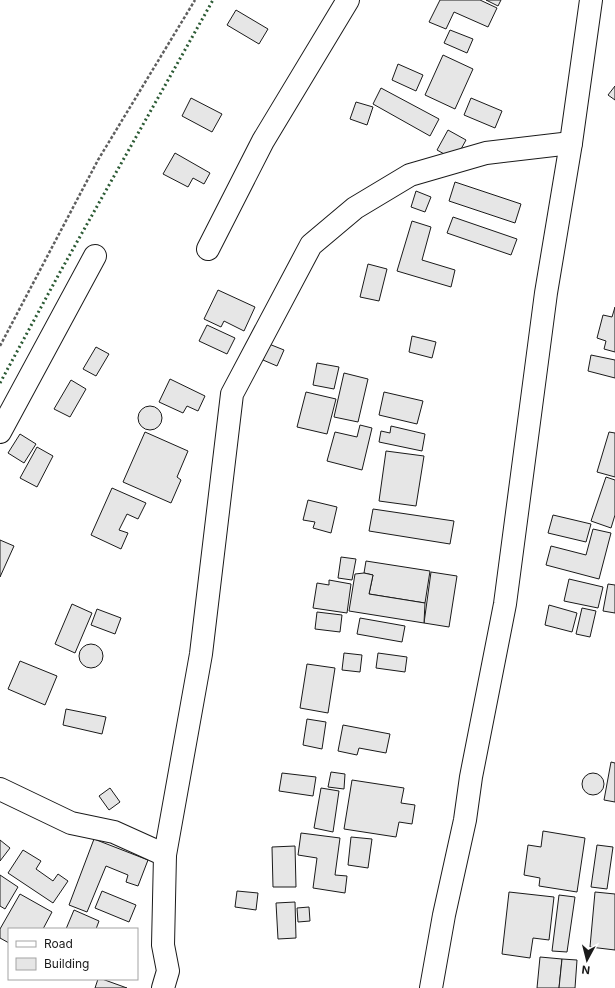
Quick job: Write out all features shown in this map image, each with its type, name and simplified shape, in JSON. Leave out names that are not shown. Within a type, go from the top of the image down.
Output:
[{"type":"street","points":[[208,249],[263,141],[348,0]]},
{"type":"street","points":[[431,988],[444,915],[465,820],[471,777],[505,604],[546,293],[571,143],[591,0]]},
{"type":"street","points":[[163,988],[168,971],[163,945],[165,855],[201,654],[232,394],[311,246],[354,208],[410,175],[486,153],[571,143]]},
{"type":"street","points":[[0,432],[95,256]]},
{"type":"street","points":[[0,790],[71,823],[114,832],[165,855]]},
{"type":"path","points":[[0,346],[98,160],[195,0]]},
{"type":"building","points":[[440,0],[480,0],[497,8],[488,27],[454,12],[446,29],[429,22]]},
{"type":"building","points":[[486,0],[501,0],[498,6]]},
{"type":"building","points":[[236,10],[268,29],[259,44],[227,25]]},
{"type":"building","points":[[450,30],[473,39],[467,53],[444,43]]},
{"type":"building","points":[[443,55],[473,69],[455,109],[425,95]]},
{"type":"building","points":[[398,64],[423,75],[416,91],[392,80]]},
{"type":"building","points":[[615,86],[615,100],[608,95]]},
{"type":"building","points":[[381,88],[439,119],[430,136],[373,104]]},
{"type":"building","points":[[191,98],[222,114],[212,132],[182,116]]},
{"type":"building","points":[[471,98],[502,111],[495,128],[464,115]]},
{"type":"building","points":[[356,102],[373,107],[367,125],[350,119]]},
{"type":"building","points":[[448,130],[466,140],[455,160],[437,150]]},
{"type":"building","points":[[175,153],[210,173],[204,184],[193,178],[188,187],[163,174]]},
{"type":"building","points":[[455,182],[521,204],[515,223],[449,201]]},
{"type":"building","points":[[416,191],[431,197],[425,212],[411,207]]},
{"type":"building","points":[[453,217],[517,239],[511,255],[447,233]]},
{"type":"building","points":[[412,221],[431,227],[422,260],[455,270],[451,287],[397,271]]},
{"type":"building","points":[[368,264],[387,269],[379,301],[360,297]]},
{"type":"building","points":[[218,290],[255,307],[244,331],[224,321],[221,327],[204,319]]},
{"type":"building","points":[[615,307],[615,352],[604,349],[606,341],[597,338],[603,315],[612,317]]},
{"type":"building","points":[[207,325],[235,338],[227,354],[199,341]]},
{"type":"building","points":[[412,336],[436,342],[432,358],[409,352]]},
{"type":"building","points":[[269,344],[284,350],[277,366],[263,360]]},
{"type":"building","points":[[96,347],[109,354],[96,376],[83,369]]},
{"type":"building","points":[[591,355],[615,360],[615,378],[588,371]]},
{"type":"building","points":[[317,363],[339,367],[334,389],[313,385]]},
{"type":"building","points":[[344,373],[368,379],[358,422],[334,417]]},
{"type":"building","points":[[170,379],[205,396],[198,411],[187,406],[183,413],[159,402]]},
{"type":"building","points":[[71,380],[86,389],[70,417],[54,409]]},
{"type":"building","points":[[306,392],[336,399],[327,434],[297,427]]},
{"type":"building","points":[[384,392],[423,401],[417,424],[379,415]]},
{"type":"building","points":[[150,406],[158,410],[162,418],[158,426],[150,430],[142,426],[138,418],[142,410]]},
{"type":"building","points":[[360,425],[372,428],[362,470],[327,461],[335,432],[357,437]]},
{"type":"building","points":[[391,426],[425,434],[422,451],[379,442],[381,431],[390,433]]},
{"type":"building","points":[[145,432],[188,451],[177,477],[181,480],[171,503],[123,482]]},
{"type":"building","points":[[609,432],[615,433],[615,477],[597,472]]},
{"type":"building","points":[[20,434],[36,444],[24,463],[8,453]]},
{"type":"building","points":[[37,447],[53,456],[37,487],[20,478]]},
{"type":"building","points":[[386,451],[424,456],[416,506],[379,501]]},
{"type":"building","points":[[606,477],[615,480],[615,515],[611,528],[591,521]]},
{"type":"building","points":[[112,488],[146,503],[138,519],[127,514],[119,530],[128,533],[121,549],[91,535]]},
{"type":"building","points":[[308,500],[337,507],[331,533],[313,528],[315,522],[303,520]]},
{"type":"building","points":[[373,509],[454,521],[450,544],[369,531]]},
{"type":"building","points":[[553,515],[591,524],[586,542],[548,533]]},
{"type":"building","points":[[593,529],[611,533],[599,579],[546,565],[551,546],[586,555]]},
{"type":"building","points":[[0,540],[14,546],[0,577]]},
{"type":"building","points":[[341,557],[356,559],[352,580],[338,578]]},
{"type":"building","points":[[366,561],[430,571],[425,603],[369,594],[373,575],[364,573]]},
{"type":"building","points":[[431,572],[457,576],[449,627],[424,623]]},
{"type":"building","points":[[364,573],[373,575],[369,594],[425,603],[424,623],[349,611],[355,574]]},
{"type":"building","points":[[569,579],[603,587],[598,608],[564,601]]},
{"type":"building","points":[[329,580],[351,584],[347,613],[313,608],[317,583],[329,585]]},
{"type":"building","points":[[608,584],[615,585],[615,613],[603,611]]},
{"type":"building","points":[[72,604],[92,613],[75,653],[55,644]]},
{"type":"building","points":[[549,605],[577,613],[572,632],[545,625]]},
{"type":"building","points":[[582,608],[596,611],[590,637],[576,634]]},
{"type":"building","points":[[97,609],[121,618],[115,634],[91,625]]},
{"type":"building","points":[[317,612],[342,615],[340,632],[315,629]]},
{"type":"building","points":[[360,618],[405,626],[402,642],[357,634]]},
{"type":"building","points":[[91,644],[96,645],[102,651],[102,661],[96,667],[91,668],[86,667],[80,661],[79,656],[80,651],[86,645]]},
{"type":"building","points":[[344,653],[362,655],[360,672],[342,670]]},
{"type":"building","points":[[378,653],[407,657],[405,672],[376,668]]},
{"type":"building","points":[[20,661],[57,676],[45,705],[8,689]]},
{"type":"building","points":[[307,664],[335,668],[328,713],[300,708]]},
{"type":"building","points":[[66,709],[106,717],[102,734],[63,725]]},
{"type":"building","points":[[307,719],[326,722],[322,749],[303,745]]},
{"type":"building","points":[[343,725],[390,734],[386,753],[359,748],[357,755],[338,751]]},
{"type":"building","points":[[611,762],[615,763],[615,802],[604,800]]},
{"type":"building","points":[[331,772],[345,774],[344,789],[328,787]]},
{"type":"building","points":[[282,773],[316,777],[313,796],[279,791]]},
{"type":"building","points":[[593,773],[601,776],[604,784],[601,792],[593,795],[585,792],[582,784],[585,776]]},
{"type":"building","points":[[352,780],[404,788],[401,803],[415,805],[412,824],[399,822],[396,837],[344,829]]},
{"type":"building","points":[[110,788],[120,802],[109,810],[99,796]]},
{"type":"building","points":[[321,788],[339,791],[333,832],[314,828]]},
{"type":"building","points":[[543,831],[585,838],[577,892],[539,886],[540,878],[524,875],[528,845],[541,847]]},
{"type":"building","points":[[301,833],[340,838],[335,875],[347,876],[345,893],[313,888],[317,858],[298,855]]},
{"type":"building","points":[[351,837],[372,839],[368,868],[348,865]]},
{"type":"building","points":[[94,839],[148,860],[138,886],[126,882],[128,875],[106,866],[87,912],[69,905]]},
{"type":"building","points":[[0,840],[10,848],[0,861]]},
{"type":"building","points":[[597,845],[613,847],[607,889],[591,887]]},
{"type":"building","points":[[295,846],[296,887],[273,887],[272,847]]},
{"type":"building","points":[[23,850],[41,861],[36,869],[53,881],[58,874],[68,881],[53,903],[8,873]]},
{"type":"building","points":[[0,875],[18,887],[5,909],[0,906]]},
{"type":"building","points":[[102,891],[136,905],[129,922],[95,908]]},
{"type":"building","points":[[237,891],[258,893],[256,910],[235,907]]},
{"type":"building","points":[[509,892],[554,897],[549,940],[533,938],[530,958],[502,954]]},
{"type":"building","points":[[595,892],[615,894],[615,950],[590,947]]},
{"type":"building","points":[[20,894],[52,912],[44,928],[8,928],[8,942],[0,938],[0,929]]},
{"type":"building","points":[[559,895],[575,897],[567,952],[552,951]]},
{"type":"building","points":[[295,902],[296,938],[278,939],[276,903]]},
{"type":"building","points":[[309,907],[310,921],[298,922],[297,908]]},
{"type":"building","points":[[74,910],[99,921],[96,928],[66,928]]},
{"type":"building","points":[[540,957],[562,959],[559,988],[537,988]]},
{"type":"building","points":[[562,959],[577,960],[575,988],[559,988]]},
{"type":"building","points":[[98,980],[105,980],[127,988],[95,988]]},
{"type":"hedge","points":[[0,383],[59,274],[213,0]]}]
